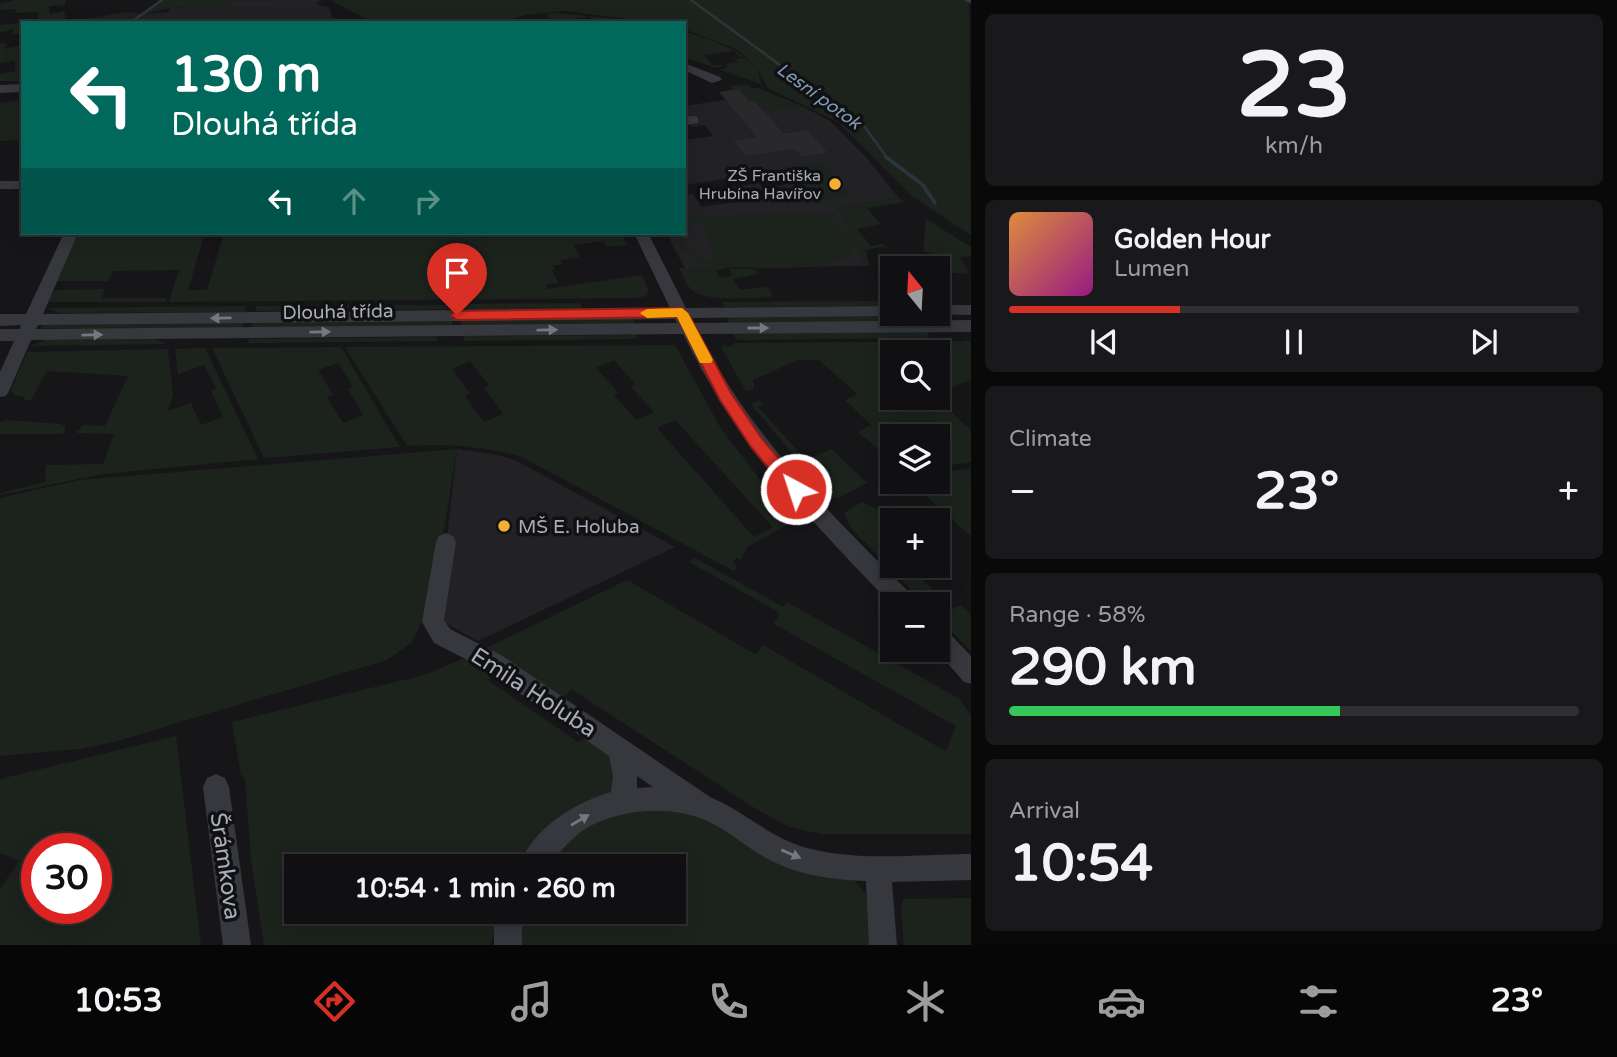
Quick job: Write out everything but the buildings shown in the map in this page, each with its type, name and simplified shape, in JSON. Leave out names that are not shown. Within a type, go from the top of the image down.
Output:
[{"type":"street","points":[[686,67],[716,80]]},
{"type":"street","points":[[0,89],[21,88]]},
{"type":"street","points":[[0,185],[21,185]]},
{"type":"street","points":[[0,391],[70,235]]},
{"type":"street","points":[[642,235],[725,396],[757,443],[820,515],[894,592]]},
{"type":"street","points":[[950,310],[971,310]]},
{"type":"street","name":"Dlouhá třída","points":[[686,321],[880,312]]},
{"type":"street","name":"Dlouhá třída","points":[[0,320],[27,327],[686,321],[971,326]]},
{"type":"street","name":"Dlouhá třída","points":[[0,335],[27,327]]},
{"type":"street","name":"Emila Holuba","points":[[446,542],[433,622],[442,636],[493,662],[705,807],[793,857],[837,867],[971,867]]},
{"type":"street","points":[[950,650],[971,674]]},
{"type":"street","points":[[619,748],[626,765],[627,783],[622,802]]},
{"type":"street","name":"Šrámkova","points":[[216,787],[237,945]]},
{"type":"street","points":[[541,854],[552,840],[580,817],[622,802],[660,800],[705,807]]},
{"type":"street","points":[[878,867],[883,945]]},
{"type":"street","points":[[508,945],[509,924]]},
{"type":"shaded area","points":[[15,0],[66,0],[65,5],[49,6],[50,14],[64,11],[66,18],[36,21],[39,12],[16,13],[16,9],[0,10],[0,4]]},
{"type":"shaded area","points":[[165,0],[279,0],[233,1],[231,5],[171,8],[142,14]]},
{"type":"shaded area","points":[[323,0],[317,2],[317,5],[329,7],[332,18],[338,18],[339,21],[141,21],[142,14],[168,12],[171,8],[231,5],[232,1]]},
{"type":"shaded area","points":[[331,0],[969,0],[971,235],[913,197],[838,122],[768,88],[757,68],[761,84],[720,70],[728,67],[726,64],[738,62],[735,59],[745,58],[754,65],[738,50],[686,30],[686,21],[642,21],[565,11],[526,15],[502,21],[369,21]]},
{"type":"shaded area","points":[[126,12],[142,14],[141,21],[72,21]]},
{"type":"shaded area","points":[[558,13],[588,16],[551,21],[546,14]]},
{"type":"shaded area","points":[[589,16],[636,21],[593,21]]},
{"type":"shaded area","points":[[19,23],[19,27],[20,23],[21,33],[12,34],[13,27],[9,31],[0,32],[0,25]]},
{"type":"shaded area","points":[[686,32],[734,51],[704,55],[712,65],[724,65],[717,68],[686,59]]},
{"type":"shaded area","points":[[7,43],[4,49],[21,45],[21,81],[0,81],[0,74],[15,71],[15,61],[0,63],[0,44]]},
{"type":"shaded area","points":[[748,85],[802,106],[763,110],[754,100],[745,101],[746,97],[739,89],[733,90],[729,86]]},
{"type":"shaded area","points":[[21,100],[21,140],[0,141],[0,103]]},
{"type":"shaded area","name":"ZŠ Františka Hrubína Havířov","points":[[725,100],[767,135],[734,141],[746,156],[780,151],[792,145],[802,157],[827,153],[807,130],[781,133],[763,110],[802,106],[830,121],[866,157],[899,198],[838,207],[866,266],[685,268],[667,235],[686,235],[688,194],[692,193],[702,207],[741,201],[731,187],[759,183],[763,189],[785,185],[772,170],[741,170],[744,176],[686,185],[686,140],[713,136],[705,125],[691,127],[686,121],[686,106]]},
{"type":"shaded area","points":[[823,163],[851,196],[807,202],[781,168]]},
{"type":"shaded area","points":[[899,198],[905,202],[867,208],[881,224],[857,229],[871,246],[882,244],[889,249],[881,247],[865,250],[870,266],[866,266],[837,207]]},
{"type":"shaded area","points":[[836,213],[838,218],[825,219],[837,225],[851,238],[851,253],[840,260],[823,265],[729,267],[716,271],[720,278],[732,276],[730,269],[756,269],[758,274],[732,279],[740,290],[767,287],[773,295],[728,298],[705,296],[690,288],[679,268],[720,267],[699,261],[680,247],[677,235],[684,235],[689,250],[704,259],[716,261],[703,221],[692,224],[686,230],[686,222],[689,220],[686,220],[686,215]]},
{"type":"shaded area","points":[[926,219],[971,247],[971,256],[960,257],[970,274],[950,273],[950,256],[923,251]]},
{"type":"shaded area","points":[[74,235],[204,235],[188,290],[207,290],[223,235],[479,235],[480,238],[502,235],[622,235],[627,245],[607,247],[603,241],[574,245],[580,257],[560,260],[562,264],[553,266],[558,283],[546,285],[547,289],[642,275],[649,291],[646,296],[637,298],[169,302],[179,270],[113,271],[108,281],[56,281]]},
{"type":"shaded area","points":[[105,289],[102,298],[167,298],[165,302],[48,302],[53,291]]},
{"type":"shaded area","points":[[880,301],[880,306],[724,307],[722,302]]},
{"type":"shaded area","points":[[581,303],[582,309],[462,310],[462,304]]},
{"type":"shaded area","points":[[452,305],[452,309],[255,311],[256,306]]},
{"type":"shaded area","points":[[246,306],[245,312],[60,313],[46,308]]},
{"type":"shaded area","points":[[880,315],[880,322],[729,324],[727,317]]},
{"type":"shaded area","points":[[633,318],[635,325],[462,327],[461,320]]},
{"type":"shaded area","points":[[452,320],[452,326],[251,328],[253,322]]},
{"type":"shaded area","points":[[244,322],[242,328],[40,328],[42,325]]},
{"type":"shaded area","points":[[928,332],[929,338],[738,340],[732,333]]},
{"type":"shaded area","points":[[636,335],[637,339],[464,341],[464,336]]},
{"type":"shaded area","points":[[437,337],[437,341],[248,343],[249,339]]},
{"type":"shaded area","points":[[155,339],[167,344],[30,346],[46,340]]},
{"type":"shaded area","points":[[950,341],[971,341],[971,380],[950,388]]},
{"type":"shaded area","points":[[880,342],[880,410],[949,410],[971,430],[971,462],[950,465],[950,424],[880,424],[880,451],[858,432],[871,425],[845,400],[857,394],[819,360],[798,360],[753,380],[754,389],[746,391],[721,347],[725,344],[726,347],[733,346],[734,343]]},
{"type":"shaded area","points":[[675,345],[720,427],[761,481],[796,520],[747,547],[741,560],[736,558],[733,563],[737,566],[734,571],[522,457],[464,446],[407,446],[345,347]],"holes":[[[614,360],[635,384],[631,387],[654,412],[636,420],[614,395],[618,392],[596,368]],[[470,361],[489,385],[484,388],[503,414],[484,422],[465,396],[470,393],[452,369]],[[675,420],[773,528],[754,537],[657,428]]]},
{"type":"shaded area","points":[[341,347],[400,447],[264,458],[212,348]],"holes":[[[338,363],[353,387],[348,389],[363,415],[343,423],[327,397],[333,395],[318,370]]]},
{"type":"shaded area","points":[[205,348],[258,459],[103,474],[0,495],[45,482],[46,465],[103,464],[114,434],[77,433],[83,425],[105,426],[128,376],[47,371],[31,400],[24,400],[25,397],[14,395],[11,390],[27,352],[168,349],[173,395],[168,411],[191,403],[201,425],[223,417],[211,391],[216,388],[204,365],[178,374],[175,349]]},
{"type":"shaded area","points":[[760,400],[763,404],[758,407],[806,460],[832,449],[867,483],[840,497],[830,499],[751,404]]},
{"type":"shaded area","points":[[6,420],[60,424],[65,426],[63,434],[0,434],[0,422]]},
{"type":"shaded area","points":[[457,449],[499,455],[517,461],[675,547],[478,641],[442,621],[439,610]]},
{"type":"shaded area","points":[[457,449],[431,611],[423,618],[412,642],[387,660],[114,742],[79,749],[0,756],[0,498],[79,480]]},
{"type":"shaded area","points":[[971,468],[971,536],[950,517],[950,508],[939,508],[924,494],[950,494],[950,471]]},
{"type":"shaded area","points":[[862,502],[880,513],[880,558],[851,528],[844,513]]},
{"type":"shaded area","points":[[695,558],[784,607],[787,602],[880,654],[880,662],[894,662],[958,698],[971,715],[971,834],[822,834],[789,827],[753,807],[571,689],[561,701],[484,649],[629,581],[751,652],[757,654],[763,645],[945,751],[947,749],[956,726],[774,624],[780,613],[689,562]]},
{"type":"shaded area","points":[[900,578],[922,578],[935,592],[913,592]]},
{"type":"shaded area","points":[[961,605],[971,615],[971,651],[950,630],[950,607],[952,609]]},
{"type":"shaded area","points":[[472,655],[492,665],[489,681],[578,742],[595,735],[616,759],[615,790],[529,854],[284,854],[284,924],[498,924],[490,945],[264,945],[251,860],[245,778],[241,775],[232,722],[424,675]]},
{"type":"shaded area","points":[[176,736],[201,945],[0,945],[0,889],[19,861],[0,853],[0,779]]},
{"type":"shaded area","points":[[654,808],[690,814],[855,881],[867,896],[875,945],[519,945],[519,924],[686,924],[686,854],[552,854],[563,842],[607,815]]},
{"type":"shaded area","points":[[971,898],[971,945],[904,945],[901,909],[903,899]]},
{"type":"waterway","points":[[133,21],[162,0]]},
{"type":"waterway","name":"Lesní potok","points":[[691,0],[776,62],[823,102],[864,126],[887,158]]},
{"type":"waterway","name":"Lesní potok","points":[[887,158],[923,185],[935,203]]},
{"type":"slow traffic","points":[[647,313],[682,313],[705,360]]},
{"type":"place","name":"ZŠ Františka Hrubína Havířov","points":[[835,184]]},
{"type":"place","name":"MŠ E. Holuba","points":[[504,526]]},
{"type":"route","points":[[457,315],[682,313],[725,396],[757,443],[796,489]]}]
